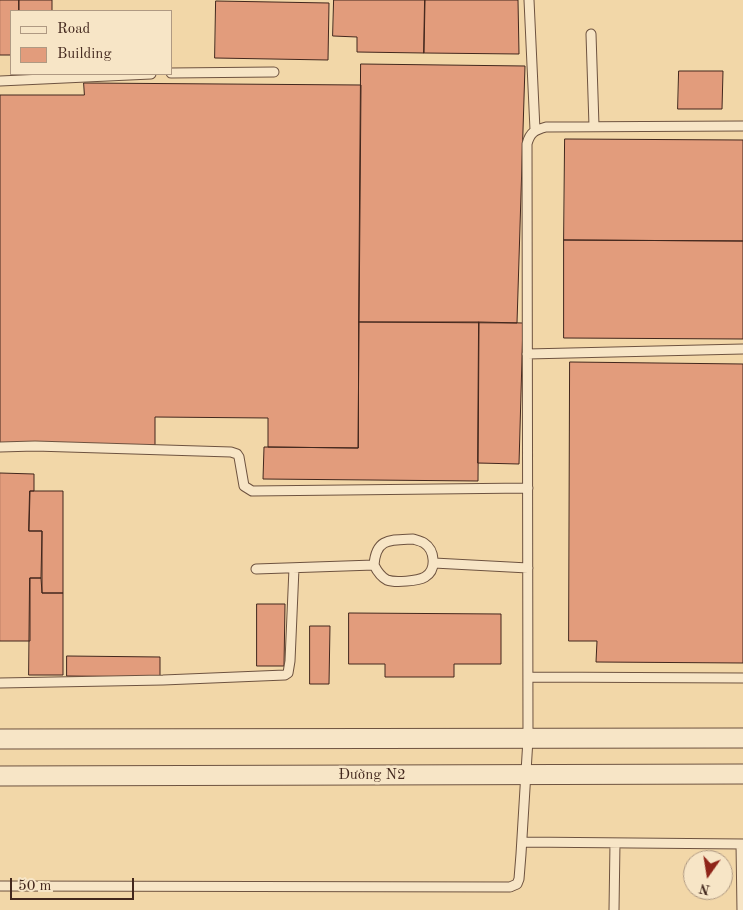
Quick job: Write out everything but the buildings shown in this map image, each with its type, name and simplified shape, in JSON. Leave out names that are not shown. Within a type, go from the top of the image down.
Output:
[{"type":"street","points":[[0,739],[743,738]]},
{"type":"street","name":"Đường N2","points":[[0,776],[743,774]]},
{"type":"lane","points":[[529,0],[535,130]]},
{"type":"lane","points":[[591,34],[594,126]]},
{"type":"lane","points":[[172,73],[274,72]]},
{"type":"lane","points":[[0,81],[129,75]]},
{"type":"lane","points":[[0,886],[510,887],[517,884],[522,842],[528,739],[527,144],[529,137],[535,130],[546,127],[743,126]]},
{"type":"lane","points":[[528,354],[743,349]]},
{"type":"lane","points":[[0,447],[35,446],[231,452],[239,457],[244,486],[252,491],[528,488]]},
{"type":"lane","points":[[413,539],[424,543],[432,551],[434,563],[427,576],[419,580],[403,581],[388,581],[374,565],[375,553],[383,543],[392,540],[413,539]]},
{"type":"lane","points":[[434,563],[528,568]]},
{"type":"lane","points":[[256,570],[374,565]]},
{"type":"lane","points":[[0,683],[285,675],[288,673],[290,661],[294,568]]},
{"type":"lane","points":[[528,677],[743,678]]},
{"type":"lane","points":[[522,842],[742,844],[742,910]]},
{"type":"lane","points":[[614,910],[615,843]]}]
